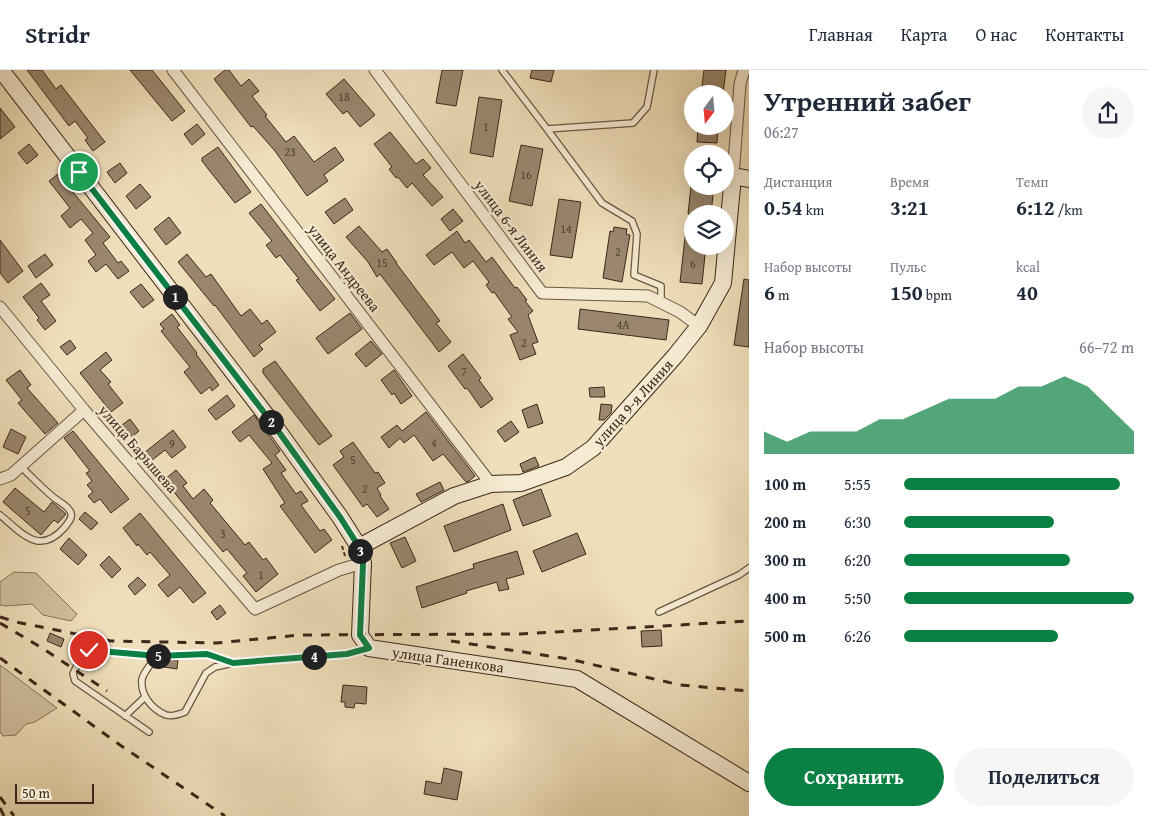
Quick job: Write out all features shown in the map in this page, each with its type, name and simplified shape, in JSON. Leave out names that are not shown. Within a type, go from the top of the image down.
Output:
[{"type":"street","points":[[0,70],[276,428],[340,517],[361,555],[360,635],[369,648]]},
{"type":"street","name":"улица Андреева","points":[[173,70],[491,484]]},
{"type":"street","name":"улица 6-я Линия","points":[[375,70],[542,293],[648,296],[680,312],[699,326]]},
{"type":"street","name":"улица 9-я Линия","points":[[361,555],[454,496],[491,484],[520,483],[566,468],[593,448],[675,356],[699,326],[723,283],[741,177],[740,84],[744,70]]},
{"type":"street","name":"улица Барышева","points":[[0,307],[84,410],[255,609],[339,570],[361,555]]},
{"type":"street","points":[[0,479],[10,475],[84,410]]},
{"type":"street","name":"улица Ганенкова","points":[[369,648],[577,679],[749,783]]},
{"type":"lane","points":[[502,70],[602,204],[632,222],[637,234],[634,276],[661,286],[661,302]]},
{"type":"lane","points":[[547,129],[633,123],[647,106],[654,70]]},
{"type":"lane","points":[[0,515],[29,539],[36,541],[46,541],[57,536],[70,520],[72,515],[70,510],[53,498],[20,466]]},
{"type":"lane","points":[[659,612],[739,575],[749,568]]},
{"type":"lane","points":[[157,656],[142,676],[142,690],[150,703],[167,715],[185,712],[206,673],[215,667],[233,663],[347,654],[369,648]]},
{"type":"lane","points":[[149,732],[75,681],[72,674],[82,655],[89,650],[157,656],[207,654],[233,663]]},
{"type":"lane","points":[[125,716],[145,697]]},
{"type":"shaded area","points":[[14,572],[36,573],[77,614],[71,621],[43,615],[32,604],[0,605],[0,582]]},
{"type":"shaded area","points":[[0,665],[57,708],[35,722],[26,724],[16,735],[3,736],[0,732]]},
{"type":"building","points":[[27,70],[42,70],[56,89],[61,85],[105,142],[93,151],[85,140],[88,138],[75,121],[69,126]]},
{"type":"building","points":[[130,70],[152,70],[185,111],[172,121]]},
{"type":"building","points":[[225,70],[229,70],[241,86],[249,79],[259,91],[252,96],[267,115],[265,116],[286,142],[294,136],[314,162],[335,147],[344,160],[324,175],[328,181],[307,196],[275,151],[253,126],[251,127],[214,79]]},
{"type":"building","points":[[442,70],[463,70],[456,106],[436,103]]},
{"type":"building","points":[[532,70],[554,70],[551,82],[530,78]]},
{"type":"building","points":[[704,70],[726,70],[724,85],[702,85]]},
{"type":"building","points":[[344,79],[375,115],[360,127],[347,111],[343,114],[326,94]]},
{"type":"building","points":[[479,97],[502,100],[493,157],[470,153]]},
{"type":"building","points":[[0,108],[15,127],[0,139]]},
{"type":"building","points":[[197,124],[205,134],[192,145],[184,134]]},
{"type":"building","points":[[390,132],[416,164],[423,159],[431,168],[423,175],[443,197],[432,206],[412,183],[407,188],[398,177],[396,178],[389,169],[392,167],[374,144]]},
{"type":"building","points":[[697,135],[717,135],[717,143],[697,142]]},
{"type":"building","points":[[29,144],[38,155],[27,164],[18,153]]},
{"type":"building","points":[[521,145],[543,149],[532,206],[509,201]]},
{"type":"building","points":[[218,147],[251,192],[235,203],[202,161],[202,158]]},
{"type":"building","points":[[120,163],[127,173],[115,183],[107,172]]},
{"type":"building","points":[[58,174],[110,237],[103,243],[118,263],[121,261],[129,271],[118,279],[106,264],[96,272],[88,261],[96,255],[85,240],[93,233],[81,219],[70,228],[61,216],[70,208],[49,181]]},
{"type":"building","points":[[140,184],[151,197],[136,209],[126,196]]},
{"type":"building","points":[[690,195],[713,195],[712,205],[689,205]]},
{"type":"building","points":[[345,198],[353,210],[334,224],[325,212]]},
{"type":"building","points":[[559,199],[581,202],[572,258],[550,255]]},
{"type":"building","points":[[261,204],[335,299],[320,311],[296,280],[299,279],[280,255],[276,258],[266,245],[272,241],[249,213]]},
{"type":"building","points":[[453,209],[463,221],[450,231],[441,219]]},
{"type":"building","points":[[169,217],[181,233],[166,245],[154,229]]},
{"type":"building","points":[[359,226],[382,252],[387,249],[440,321],[436,323],[451,342],[439,352],[380,274],[377,277],[368,262],[346,237]]},
{"type":"building","points":[[614,227],[627,229],[626,234],[630,235],[622,282],[603,278],[610,231],[613,232]]},
{"type":"building","points":[[457,231],[465,243],[469,240],[486,262],[492,257],[515,288],[517,287],[527,300],[525,301],[533,311],[528,315],[538,342],[532,344],[536,354],[520,360],[510,335],[518,332],[508,319],[512,317],[494,292],[492,293],[486,285],[489,282],[473,261],[464,268],[452,252],[434,265],[426,255]]},
{"type":"building","points":[[0,240],[23,271],[8,283],[0,273]]},
{"type":"building","points":[[684,247],[684,255],[705,255],[702,284],[680,282]]},
{"type":"building","points":[[45,254],[53,265],[36,278],[28,266]]},
{"type":"building","points":[[187,254],[206,277],[211,274],[241,316],[250,309],[262,324],[267,320],[276,332],[259,345],[263,349],[254,357],[215,305],[178,262]]},
{"type":"building","points":[[744,279],[749,280],[749,347],[734,345]]},
{"type":"building","points":[[41,283],[50,295],[41,301],[56,321],[45,330],[37,320],[39,318],[23,297]]},
{"type":"building","points":[[141,284],[154,300],[143,308],[130,292]]},
{"type":"building","points":[[580,309],[669,320],[666,340],[578,329]]},
{"type":"building","points":[[350,313],[362,329],[328,354],[316,338]]},
{"type":"building","points":[[172,314],[180,325],[177,327],[219,385],[212,391],[210,387],[201,394],[184,372],[190,367],[161,331],[164,329],[160,324]]},
{"type":"building","points":[[70,340],[76,348],[67,355],[60,347]]},
{"type":"building","points":[[371,341],[382,354],[366,367],[355,354]]},
{"type":"building","points":[[106,352],[112,360],[100,370],[111,382],[108,384],[123,403],[111,412],[80,373]]},
{"type":"building","points":[[463,354],[481,378],[479,380],[493,399],[481,408],[448,366]]},
{"type":"building","points":[[275,361],[332,436],[319,445],[263,373],[263,369]]},
{"type":"building","points":[[20,370],[31,385],[27,388],[58,423],[45,434],[18,403],[22,400],[6,380]]},
{"type":"building","points":[[394,370],[412,396],[401,404],[394,393],[392,395],[381,380]]},
{"type":"building","points":[[604,387],[605,397],[590,397],[589,388]]},
{"type":"building","points":[[227,395],[235,406],[216,420],[208,410]]},
{"type":"building","points":[[537,404],[543,423],[528,428],[522,410]]},
{"type":"building","points":[[601,404],[612,405],[611,413],[604,420],[599,420]]},
{"type":"building","points":[[426,412],[475,476],[469,481],[466,482],[443,454],[433,461],[414,435],[404,443],[400,438],[389,448],[381,437],[397,425],[402,431]]},
{"type":"building","points":[[254,415],[280,451],[275,455],[286,470],[281,473],[296,494],[301,491],[308,501],[301,505],[320,531],[324,529],[332,540],[315,553],[280,506],[285,503],[263,469],[272,463],[249,435],[240,442],[232,432]]},
{"type":"building","points":[[130,419],[139,431],[132,437],[122,425]]},
{"type":"building","points":[[511,421],[519,432],[505,442],[497,431]]},
{"type":"building","points":[[11,429],[26,437],[18,454],[3,447]]},
{"type":"building","points":[[173,430],[186,447],[172,458],[165,450],[151,461],[144,453]]},
{"type":"building","points":[[73,431],[129,499],[111,513],[100,499],[94,503],[88,496],[93,492],[87,485],[92,481],[86,473],[90,471],[64,438]]},
{"type":"building","points":[[353,442],[375,473],[378,472],[385,483],[377,488],[389,509],[377,517],[367,504],[363,507],[333,465],[344,457],[340,451]]},
{"type":"building","points":[[535,457],[539,466],[523,472],[520,464]]},
{"type":"building","points":[[176,470],[187,483],[183,486],[193,499],[204,489],[213,500],[210,503],[245,545],[249,542],[263,560],[266,558],[278,574],[256,592],[243,576],[247,573],[227,549],[223,552],[164,480]]},
{"type":"building","points":[[440,482],[444,490],[421,502],[416,494]]},
{"type":"building","points":[[15,488],[44,512],[52,502],[66,514],[58,523],[54,520],[41,535],[3,502]]},
{"type":"building","points":[[541,489],[551,516],[523,526],[513,500]]},
{"type":"building","points":[[503,504],[511,530],[454,552],[444,526]]},
{"type":"building","points":[[85,512],[98,523],[91,530],[79,519]]},
{"type":"building","points":[[140,513],[206,593],[193,603],[180,587],[168,597],[158,585],[170,575],[150,552],[147,555],[138,544],[137,546],[123,528]]},
{"type":"building","points":[[577,533],[586,554],[542,572],[533,551]]},
{"type":"building","points":[[405,537],[416,561],[402,568],[390,543]]},
{"type":"building","points":[[69,538],[87,555],[78,565],[60,549]]},
{"type":"building","points":[[517,551],[524,574],[506,579],[509,589],[499,591],[497,582],[466,591],[467,593],[422,608],[416,587],[474,568],[473,564]]},
{"type":"building","points":[[109,556],[121,569],[112,578],[100,565]]},
{"type":"building","points":[[138,577],[146,585],[135,595],[128,586]]},
{"type":"building","points":[[220,605],[226,613],[217,620],[211,612]]},
{"type":"building","points":[[661,630],[662,646],[642,647],[641,631]]},
{"type":"building","points":[[50,633],[64,639],[61,647],[47,641]]},
{"type":"building","points":[[165,660],[178,660],[177,669],[164,667]]},
{"type":"building","points":[[343,685],[367,687],[366,704],[355,703],[354,708],[345,707],[345,702],[341,702]]},
{"type":"building","points":[[444,768],[462,772],[457,800],[424,794],[426,781],[441,784]]},
{"type":"railway","points":[[0,617],[16,622],[111,641],[216,643],[300,635],[520,634],[749,621]]},
{"type":"railway","points":[[0,623],[107,691]]},
{"type":"railway","points":[[451,641],[569,659],[680,685],[749,691]]},
{"type":"railway","points":[[0,658],[120,745],[225,816]]},
{"type":"railway","points":[[0,797],[14,816]]},
{"type":"railway","points":[[0,808],[4,816]]},
{"type":"route","points":[[79,172],[276,428],[340,517],[359,547],[363,563],[360,635],[369,648],[347,654],[233,663],[207,654],[157,656],[89,650]]}]
